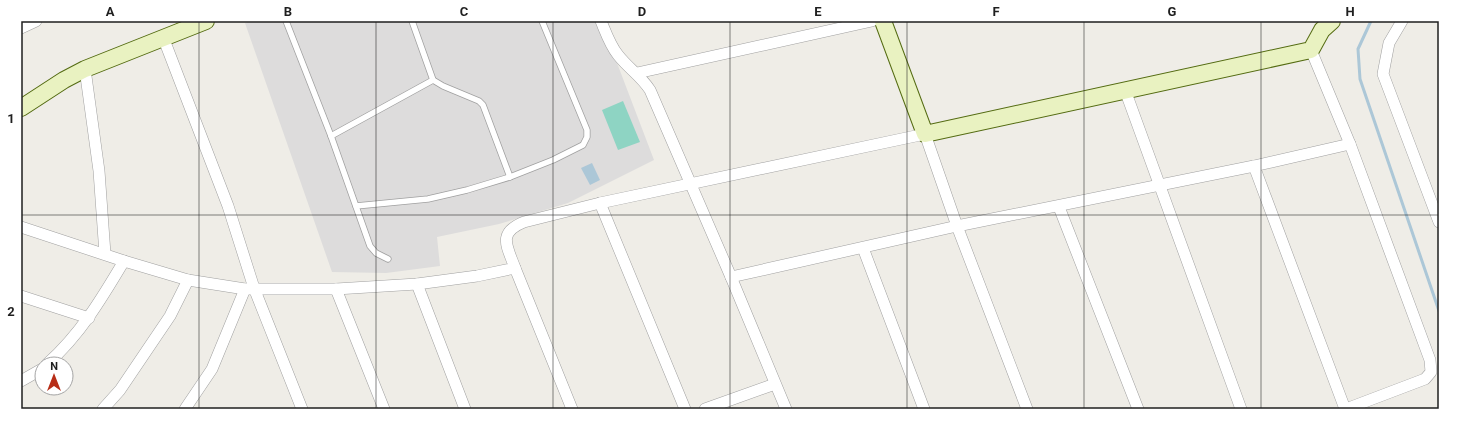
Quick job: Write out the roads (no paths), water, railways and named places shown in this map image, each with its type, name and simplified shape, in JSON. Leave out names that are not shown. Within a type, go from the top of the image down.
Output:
[{"type":"street","points":[[21,28],[36,21]]},
{"type":"street","points":[[21,108],[64,80],[85,69],[206,21]]},
{"type":"street","points":[[601,21],[617,55],[637,73],[650,90],[786,409]]},
{"type":"street","points":[[637,73],[872,21]]},
{"type":"street","points":[[883,21],[957,226],[1027,409]]},
{"type":"street","points":[[1402,21],[1389,43],[1383,74],[1439,222]]},
{"type":"street","points":[[1254,166],[1345,409],[1425,379],[1431,372],[1430,360],[1350,144],[1311,50],[1324,24]]},
{"type":"street","points":[[163,37],[228,206],[250,288],[302,409]]},
{"type":"street","points":[[572,409],[506,245],[506,238],[509,230],[515,226],[524,222],[600,203],[690,183],[925,134],[1311,50]]},
{"type":"street","points":[[85,69],[99,171],[105,254]]},
{"type":"street","points":[[1125,90],[1241,409]]},
{"type":"street","points":[[731,277],[957,226],[1254,166],[1350,144]]},
{"type":"street","points":[[600,203],[685,409]]},
{"type":"street","points":[[1059,206],[1138,409]]},
{"type":"street","points":[[21,227],[124,261],[188,280],[250,288],[336,289],[417,284],[477,276],[515,268]]},
{"type":"street","points":[[863,248],[924,409]]},
{"type":"street","points":[[55,356],[74,337],[89,318],[124,261]]},
{"type":"street","points":[[103,409],[120,390],[170,316],[188,280]]},
{"type":"street","points":[[417,284],[466,409]]},
{"type":"street","points":[[185,409],[212,369],[250,288]]},
{"type":"street","points":[[336,289],[384,409]]},
{"type":"street","points":[[21,296],[89,318]]},
{"type":"street","points":[[21,381],[34,374]]},
{"type":"street","points":[[705,409],[775,384]]},
{"type":"lane","points":[[286,21],[332,136],[370,246],[376,253],[388,259]]},
{"type":"lane","points":[[412,21],[433,80],[483,105],[510,177]]},
{"type":"lane","points":[[356,206],[428,199],[467,190],[510,177],[553,160],[583,145],[587,137],[587,130],[542,22]]},
{"type":"lane","points":[[332,136],[433,80]]},
{"type":"water","points":[[592,163],[600,180],[590,185],[581,168]]},
{"type":"waterway","points":[[1371,21],[1358,49],[1360,79],[1439,311]]}]
